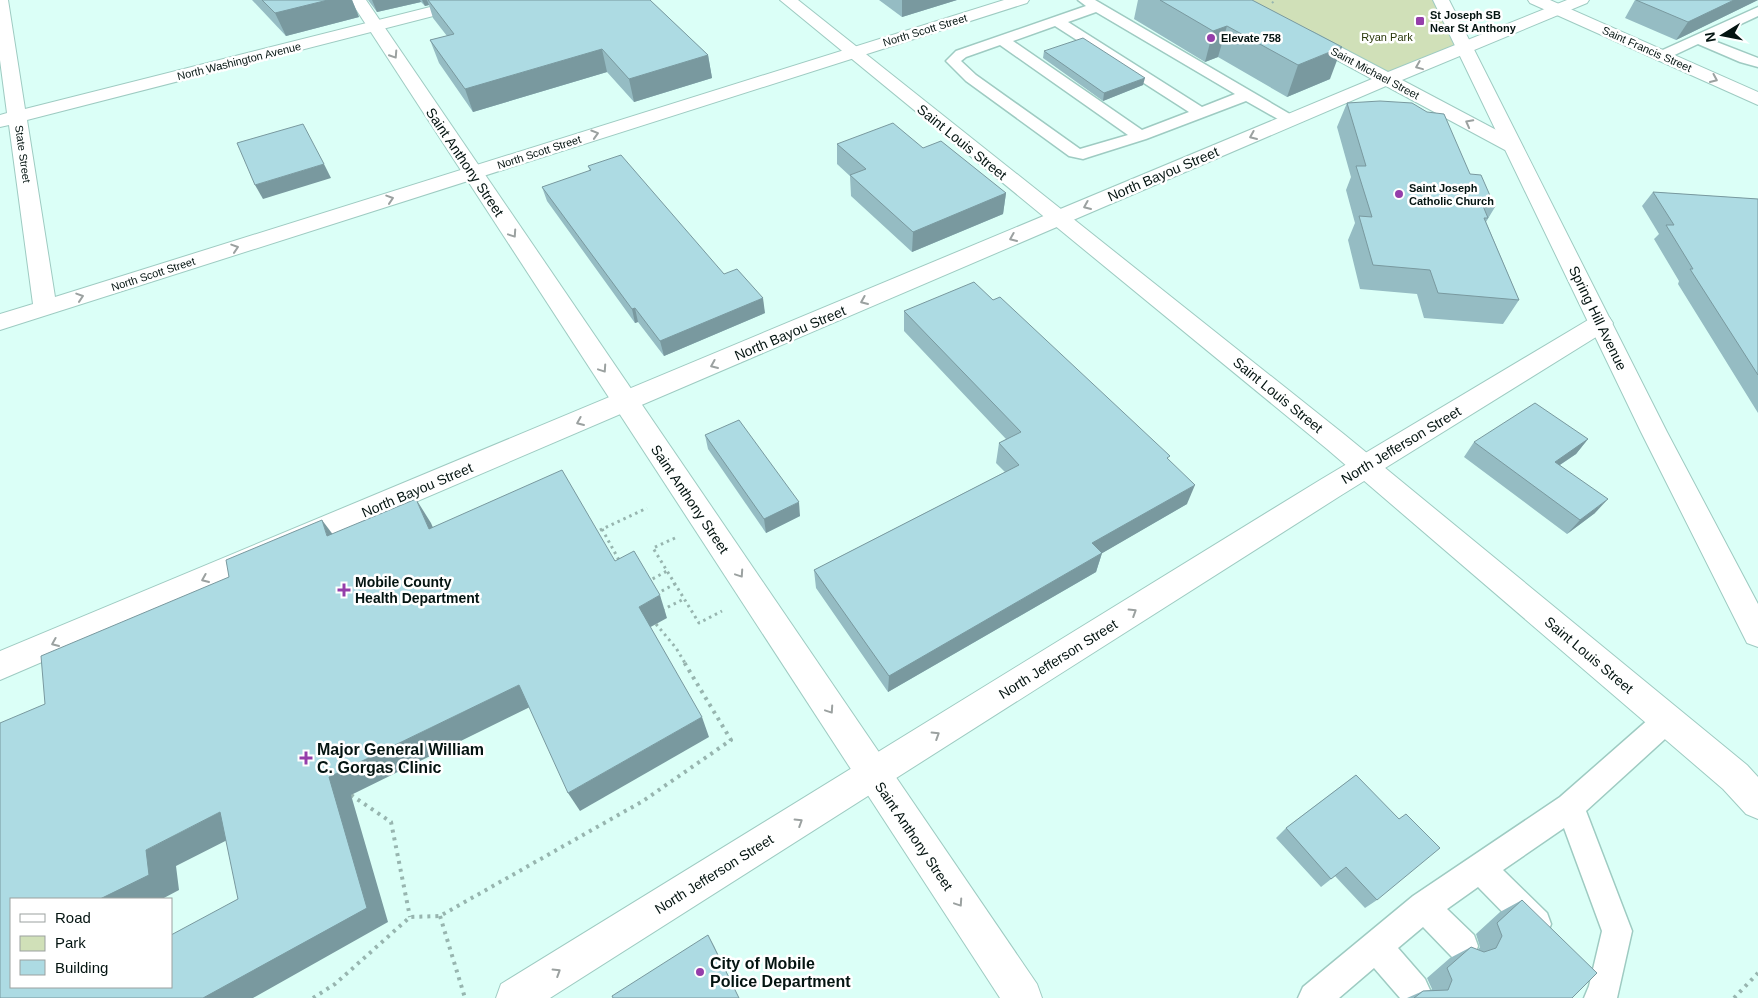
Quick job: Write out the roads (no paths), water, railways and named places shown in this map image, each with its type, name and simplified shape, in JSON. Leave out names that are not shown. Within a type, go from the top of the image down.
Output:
[{"type":"street","name":"State Street","points":[[0,0],[9,119],[45,308]]},
{"type":"street","name":"Saint Anthony Street","points":[[358,0],[1023,998]]},
{"type":"street","name":"North Washington Avenue","points":[[9,119],[478,0]]},
{"type":"street","name":"Saint Louis Street","points":[[788,0],[1365,466],[1735,777],[1758,802]]},
{"type":"street","name":"North Scott Street","points":[[0,322],[1021,0]]},
{"type":"street","name":"Spring Hill Avenue","points":[[1442,0],[1654,432],[1758,634]]},
{"type":"street","name":"Saint Francis Street","points":[[1536,0],[1758,99]]},
{"type":"street","name":"North Bayou Street","points":[[0,666],[1387,79],[1581,0]]},
{"type":"street","name":"Saint Michael Street","points":[[1291,28],[1512,146]]},
{"type":"street","name":"North Jefferson Street","points":[[516,998],[1365,466],[1601,323]]},
{"type":"lane","points":[[1245,96],[1090,153],[1075,153],[971,78],[953,61],[961,54],[1057,21],[1091,4],[1245,96],[1290,120]]},
{"type":"lane","points":[[1661,56],[1758,11]]},
{"type":"lane","points":[[1057,21],[1200,112]]},
{"type":"lane","points":[[1698,39],[1758,63]]},
{"type":"lane","points":[[1002,40],[1140,136]]},
{"type":"lane","points":[[1314,998],[1424,907],[1570,807],[1667,720]]},
{"type":"lane","points":[[1570,807],[1618,931],[1596,987]]},
{"type":"lane","points":[[1480,868],[1556,943]]},
{"type":"lane","points":[[1424,907],[1463,946]]},
{"type":"lane","points":[[1375,946],[1414,990]]},
{"type":"place","name":"St Joseph SB Near St Anthony","points":[[1420,21]]},
{"type":"place","name":"Elevate 758","points":[[1211,38]]},
{"type":"place","name":"Saint Joseph Catholic Church","points":[[1399,194]]},
{"type":"place","name":"Mobile County Health Department","points":[[344,590]]},
{"type":"place","name":"Major General William C. Gorgas Clinic","points":[[306,758]]},
{"type":"place","name":"City of Mobile Police Department","points":[[700,972]]},
{"type":"park label","name":"Ryan Park","points":[[1387,37]]}]
